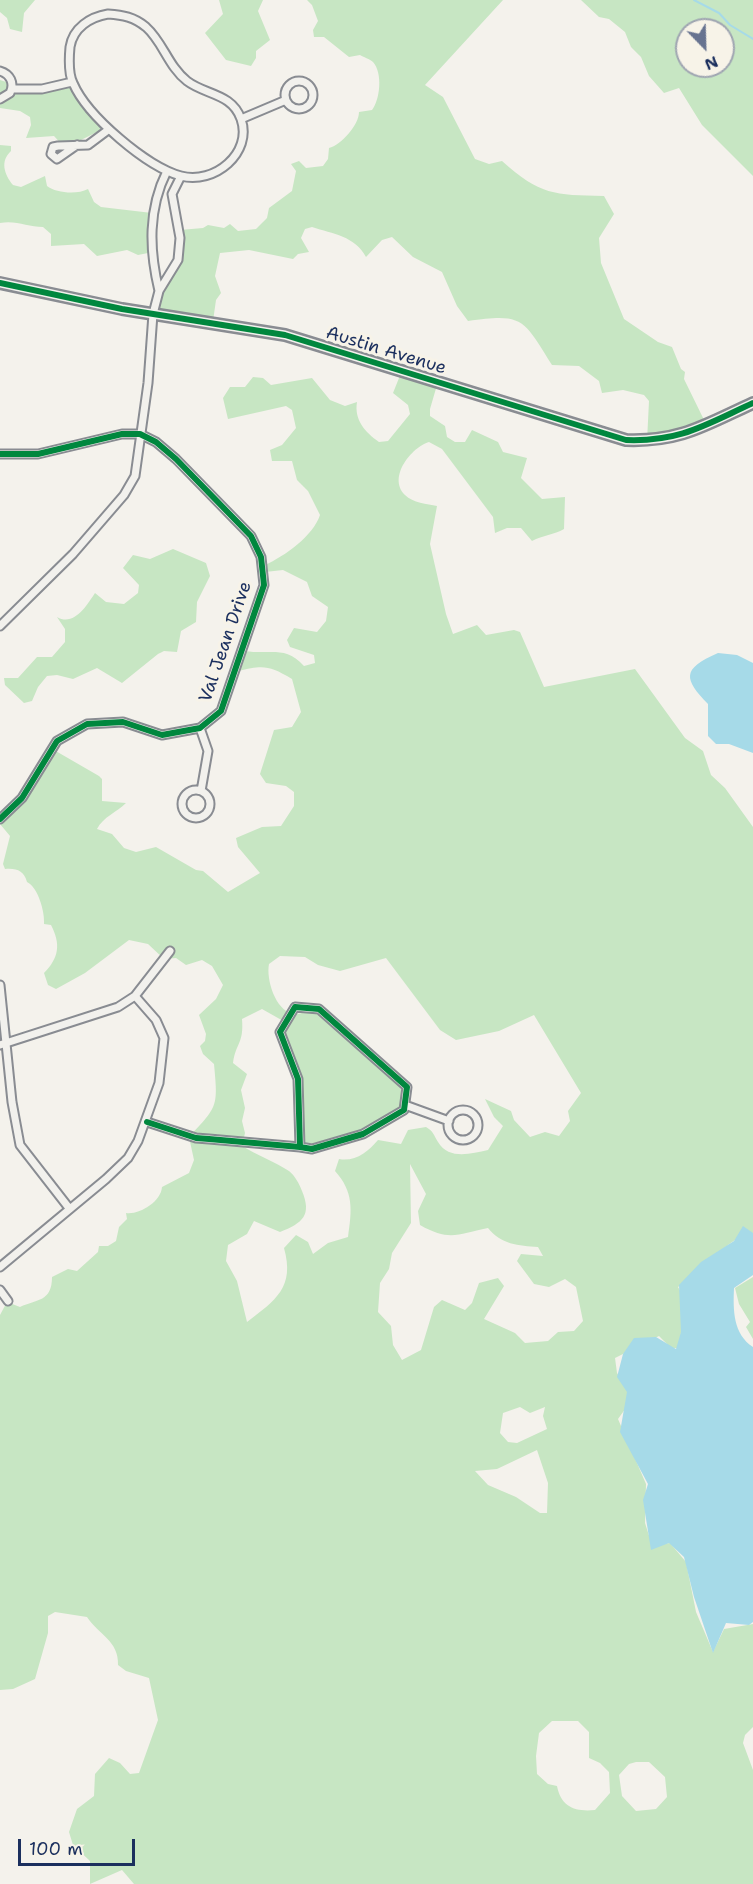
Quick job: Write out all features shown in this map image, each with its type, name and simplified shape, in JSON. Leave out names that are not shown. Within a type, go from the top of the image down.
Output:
[{"type":"street","points":[[100,15],[128,16],[147,28],[173,68],[189,82],[227,100],[241,119],[241,137],[234,158],[218,172],[202,178],[181,176],[168,171],[108,130],[87,105],[72,82],[69,58],[71,42],[78,29],[100,15]]},
{"type":"street","points":[[0,71],[11,79],[12,89],[0,99]]},
{"type":"street","points":[[12,89],[42,89],[72,82]]},
{"type":"street","points":[[292,83],[305,83],[311,90],[310,103],[304,108],[295,108],[285,100],[286,91],[292,83]]},
{"type":"street","points":[[241,119],[285,100]]},
{"type":"street","points":[[77,145],[91,143],[108,130]]},
{"type":"street","points":[[159,291],[152,248],[151,218],[156,193],[168,171]]},
{"type":"street","points":[[0,626],[73,554],[124,495],[135,476],[153,314],[159,291],[178,260],[180,238],[172,194],[181,176]]},
{"type":"street","name":"Austin Avenue","points":[[0,283],[153,314],[285,335],[626,440],[650,441],[680,436],[753,403]]},
{"type":"street","points":[[0,454],[38,454],[122,434],[140,434]]},
{"type":"street","name":"Val Jean Drive","points":[[0,819],[22,798],[57,741],[87,724],[123,722],[162,735],[200,728],[221,711],[264,585],[261,557],[250,536],[212,494],[156,442],[140,434]]},
{"type":"street","name":"Val Jean Drive","points":[[200,728],[208,751],[201,791]]},
{"type":"street","points":[[192,791],[201,791],[210,800],[209,810],[203,816],[194,817],[184,809],[183,800],[192,791]]},
{"type":"street","points":[[3,1045],[118,1007],[135,996],[170,951]]},
{"type":"street","points":[[0,985],[3,1045],[20,1145],[69,1208]]},
{"type":"street","points":[[0,1267],[52,1226],[69,1208],[128,1158],[147,1122],[159,1083],[164,1038],[156,1020],[135,996]]},
{"type":"street","points":[[147,1122],[196,1137],[312,1149],[363,1134],[405,1110],[407,1087],[319,1009],[295,1007],[280,1032],[297,1078],[300,1147]]},
{"type":"street","points":[[405,1105],[449,1121]]},
{"type":"street","points":[[458,1111],[467,1111],[476,1116],[478,1126],[474,1135],[460,1140],[452,1135],[449,1121],[458,1111]]},
{"type":"street","points":[[0,1290],[8,1301]]},
{"type":"green space","points":[[0,0],[35,0],[24,13],[22,32],[10,29],[7,18],[0,12]]},
{"type":"green space","points":[[219,0],[263,0],[258,11],[270,40],[256,51],[256,58],[251,66],[226,60],[205,33],[223,14]]},
{"type":"green space","points":[[307,0],[503,0],[425,85],[443,97],[475,159],[489,164],[502,161],[527,181],[548,191],[572,195],[604,196],[614,214],[599,238],[601,263],[624,319],[658,342],[672,347],[681,369],[685,372],[684,379],[706,424],[647,441],[649,401],[644,395],[623,390],[602,393],[599,381],[579,366],[552,365],[535,338],[520,323],[512,319],[468,321],[457,306],[442,272],[413,257],[392,237],[382,240],[366,257],[350,240],[312,227],[305,229],[301,238],[309,252],[298,254],[293,259],[249,250],[220,253],[215,276],[221,293],[216,300],[213,321],[155,316],[163,284],[179,259],[180,230],[203,228],[208,225],[224,228],[230,224],[238,231],[256,229],[267,218],[269,208],[292,191],[296,171],[291,164],[299,161],[306,168],[323,166],[328,159],[329,148],[339,143],[348,134],[356,123],[359,112],[372,110],[375,106],[379,86],[376,67],[372,61],[360,55],[349,57],[324,37],[314,37],[313,30],[318,21],[312,5]]},
{"type":"green space","points":[[581,0],[753,0],[753,176],[702,125],[679,88],[664,93],[649,76],[641,57],[631,47],[625,32],[609,19],[599,17]]},
{"type":"green space","points":[[0,80],[18,85],[35,86],[70,81],[105,128],[65,148],[54,136],[26,138],[31,125],[30,117],[20,111],[0,108]]},
{"type":"green space","points":[[0,145],[11,146],[4,168],[13,185],[21,187],[45,176],[47,186],[56,190],[73,193],[88,189],[94,202],[101,207],[152,213],[153,252],[138,255],[127,250],[97,256],[84,244],[51,246],[51,234],[43,227],[11,222],[0,223]]},
{"type":"green space","points":[[401,373],[437,385],[430,416],[445,426],[447,437],[455,442],[465,442],[472,430],[498,442],[503,452],[527,458],[521,478],[542,499],[565,497],[564,529],[532,541],[521,528],[507,528],[495,533],[493,517],[442,449],[429,442],[409,456],[400,472],[400,488],[412,500],[437,506],[430,544],[446,614],[453,634],[477,625],[486,635],[514,630],[520,632],[544,687],[635,669],[685,738],[703,751],[711,775],[725,788],[753,827],[753,1247],[745,1234],[678,1287],[688,1305],[682,1316],[678,1348],[671,1348],[659,1336],[615,1358],[617,1373],[633,1398],[618,1419],[646,1484],[645,1523],[652,1545],[670,1543],[686,1562],[696,1612],[713,1652],[724,1629],[753,1624],[753,1727],[745,1735],[743,1743],[753,1770],[753,1884],[134,1884],[122,1870],[90,1884],[90,1861],[73,1845],[69,1832],[77,1809],[94,1796],[95,1774],[109,1758],[120,1763],[130,1774],[139,1773],[158,1720],[149,1678],[126,1671],[118,1665],[112,1644],[87,1617],[55,1612],[48,1616],[48,1633],[35,1679],[13,1689],[0,1690],[0,1315],[7,1302],[20,1307],[46,1295],[52,1277],[68,1269],[77,1271],[98,1252],[99,1246],[108,1246],[116,1241],[119,1227],[127,1219],[126,1213],[143,1210],[158,1198],[162,1187],[189,1173],[194,1160],[189,1137],[211,1112],[216,1089],[214,1064],[203,1054],[200,1046],[205,1041],[206,1034],[199,1015],[216,999],[223,985],[212,966],[202,960],[186,965],[176,958],[164,959],[148,944],[129,940],[85,973],[56,989],[48,985],[44,973],[53,962],[57,950],[56,938],[51,925],[44,924],[42,907],[37,894],[24,875],[13,869],[5,869],[3,864],[10,836],[0,824],[0,817],[28,789],[54,750],[102,779],[102,801],[126,803],[106,818],[97,829],[112,834],[124,848],[136,852],[156,847],[196,870],[203,871],[228,892],[260,873],[238,847],[236,838],[262,827],[281,826],[294,806],[294,792],[286,786],[266,783],[260,774],[274,730],[292,727],[301,712],[292,679],[266,668],[238,671],[245,651],[284,653],[297,659],[304,666],[315,663],[314,655],[290,647],[287,640],[294,628],[317,632],[326,621],[328,607],[312,596],[307,582],[283,570],[265,572],[265,565],[305,538],[320,515],[308,491],[297,480],[292,461],[272,461],[270,450],[282,445],[296,428],[292,410],[286,406],[228,419],[223,398],[230,387],[245,387],[253,377],[263,378],[271,385],[312,378],[330,400],[345,406],[357,402],[359,420],[369,434],[379,442],[388,441],[410,414],[408,405],[393,393]],"holes":[[[280,956],[305,957],[318,965],[340,971],[386,958],[440,1030],[456,1040],[499,1031],[534,1015],[581,1093],[568,1111],[570,1121],[559,1136],[545,1132],[530,1137],[514,1120],[511,1111],[485,1099],[494,1117],[503,1126],[488,1150],[460,1154],[448,1151],[426,1127],[408,1130],[401,1144],[378,1140],[361,1155],[345,1160],[339,1159],[335,1171],[346,1186],[350,1202],[348,1237],[328,1243],[313,1254],[308,1242],[296,1235],[284,1248],[287,1273],[281,1291],[267,1307],[247,1322],[237,1281],[226,1261],[228,1245],[247,1234],[254,1221],[280,1232],[288,1229],[300,1221],[306,1206],[301,1188],[289,1171],[242,1146],[245,1133],[242,1121],[245,1108],[241,1090],[247,1074],[233,1063],[241,1038],[242,1019],[262,1009],[285,1022],[280,1038],[297,1078],[298,1144],[342,1140],[357,1136],[384,1123],[404,1103],[399,1082],[327,1018],[313,1010],[293,1014],[281,1007],[273,993],[269,978],[269,964]],[[410,1164],[426,1194],[418,1211],[420,1225],[447,1235],[488,1228],[504,1241],[538,1247],[543,1256],[521,1254],[517,1261],[534,1284],[549,1287],[565,1279],[576,1287],[583,1321],[574,1331],[558,1332],[548,1341],[525,1343],[515,1333],[484,1319],[504,1286],[498,1278],[479,1283],[472,1303],[465,1310],[442,1300],[434,1307],[421,1350],[402,1360],[393,1345],[391,1326],[378,1312],[380,1283],[389,1269],[392,1253],[411,1223]],[[520,1407],[530,1413],[545,1407],[543,1416],[547,1429],[517,1443],[508,1442],[500,1433],[503,1413]],[[537,1450],[548,1483],[547,1513],[540,1513],[516,1497],[488,1485],[475,1471],[497,1469]],[[552,1721],[578,1721],[589,1732],[589,1758],[600,1763],[609,1772],[610,1793],[595,1810],[570,1807],[562,1799],[557,1786],[548,1784],[537,1774],[536,1756],[539,1733]],[[649,1762],[665,1777],[667,1797],[656,1809],[636,1811],[622,1796],[619,1775],[629,1764]]]},
{"type":"green space","points":[[173,549],[206,563],[210,576],[197,602],[196,622],[181,631],[177,652],[164,651],[158,654],[122,683],[97,668],[73,679],[57,675],[47,676],[38,687],[32,701],[24,703],[5,685],[4,678],[18,678],[37,657],[52,657],[65,642],[65,629],[57,617],[69,619],[74,617],[84,609],[95,593],[106,602],[124,604],[138,593],[139,585],[123,568],[133,555],[150,559]]},
{"type":"green space","points":[[753,1277],[753,1339],[746,1327],[750,1322],[739,1304],[735,1288]]},
{"type":"water","points":[[718,653],[737,655],[753,663],[753,753],[729,744],[716,744],[708,736],[708,704],[694,688],[690,675],[697,664]]},
{"type":"water","points":[[743,1226],[753,1233],[753,1275],[734,1288],[734,1305],[741,1335],[753,1347],[753,1622],[749,1625],[726,1623],[713,1653],[694,1597],[684,1557],[669,1543],[651,1550],[643,1500],[648,1484],[620,1432],[627,1392],[617,1377],[623,1354],[634,1338],[656,1337],[676,1349],[681,1332],[679,1285],[701,1262],[734,1241]]},
{"type":"waterway","points":[[694,0],[719,13],[730,25],[753,39]]},
{"type":"cycle path","points":[[0,283],[122,309],[285,335],[626,440],[645,440],[677,435],[706,425],[753,403]]},
{"type":"cycle path","points":[[0,454],[38,454],[122,434],[140,434],[156,442],[176,459],[251,536],[261,557],[264,585],[221,711],[200,728],[162,735],[123,722],[87,724],[57,741],[22,798],[0,819]]},
{"type":"cycle path","points":[[147,1122],[196,1138],[312,1149],[363,1134],[404,1110],[407,1087],[319,1009],[295,1007],[280,1032],[298,1079],[300,1147]]}]
